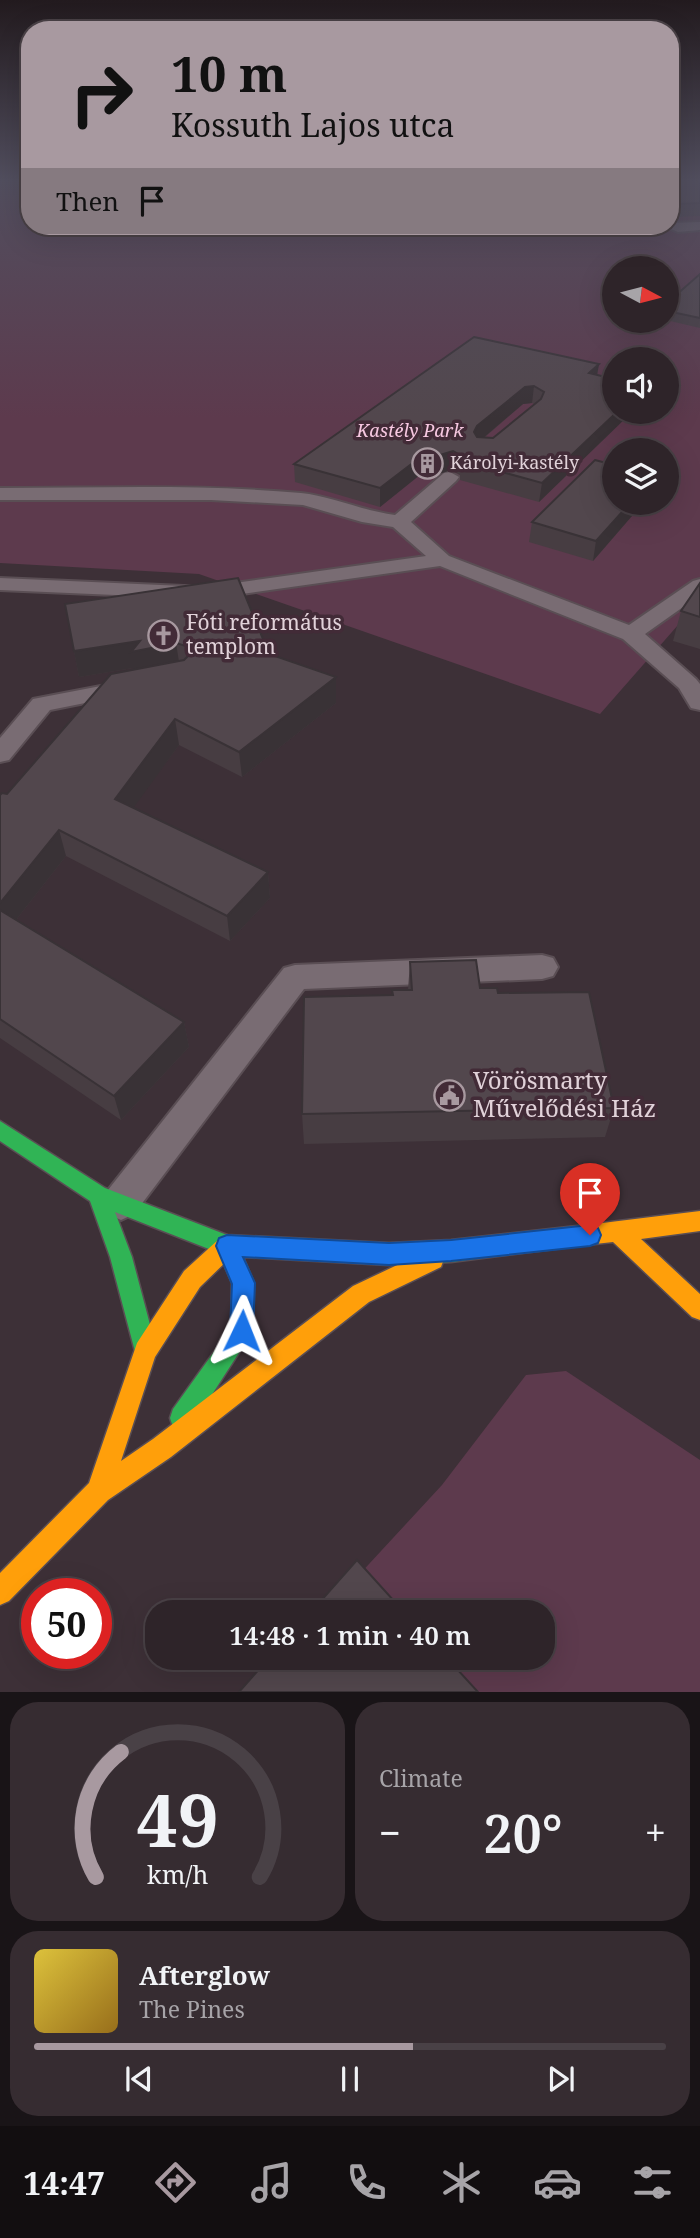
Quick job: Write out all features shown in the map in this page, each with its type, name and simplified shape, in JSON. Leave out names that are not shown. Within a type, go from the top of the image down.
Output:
[{"type":"main road","points":[[0,1130],[110,1198],[227,1246],[389,1254],[451,1251],[700,1221]]},
{"type":"main road","points":[[110,1198],[121,1257],[145,1351]]},
{"type":"main road","points":[[618,1232],[700,1309]]},
{"type":"main road","points":[[99,1491],[145,1351],[192,1279],[227,1246]]},
{"type":"main road","points":[[162,1448],[242,1331],[243,1283],[227,1246]]},
{"type":"main road","points":[[0,1592],[99,1491],[162,1448],[362,1294],[451,1251]]},
{"type":"lane","points":[[399,522],[450,477]]},
{"type":"lane","points":[[0,494],[211,494],[304,499],[362,516],[399,522],[442,560],[631,634],[688,684],[700,703]]},
{"type":"lane","points":[[0,584],[207,593],[442,560]]},
{"type":"lane","points":[[631,634],[700,585]]},
{"type":"lane","points":[[0,754],[42,704],[152,684]]},
{"type":"lane","points":[[110,1198],[295,977],[542,967]]},
{"type":"green space","name":"Kastély Park","points":[[0,260],[602,260],[602,333],[679,333],[679,260],[700,260],[700,600],[600,714],[199,574],[0,563]]},
{"type":"green space","points":[[566,1371],[700,1460],[700,1692],[461,1692],[442,1670],[555,1670],[555,1600],[377,1600],[357,1577],[442,1485],[526,1375]]},
{"type":"building","points":[[700,274],[700,318],[679,314],[679,292]]},
{"type":"building","points":[[474,337],[599,364],[589,373],[602,376],[602,424],[604,424],[542,483],[462,461],[462,456],[453,451],[440,455],[427,452],[380,488],[294,464]],"holes":[[[534,386],[544,392],[541,399],[493,438],[477,437],[474,432],[477,426],[525,387]]]},
{"type":"building","points":[[595,460],[602,462],[602,515],[619,515],[596,541],[532,522]]},
{"type":"building","points":[[238,578],[269,654],[336,677],[239,752],[175,719],[115,799],[268,872],[227,916],[59,830],[0,903],[0,795],[7,794],[111,674],[184,660],[190,654],[186,646],[176,643],[131,652],[140,641],[74,651],[65,604]]},
{"type":"building","points":[[700,583],[700,617],[681,611]]},
{"type":"building","points":[[0,910],[184,1022],[114,1096],[0,1019]]},
{"type":"building","name":"Vörösmarty Művelődési Ház","points":[[476,960],[480,988],[497,988],[498,993],[589,992],[614,1108],[302,1114],[304,997],[393,995],[392,990],[412,990],[410,962]]},
{"type":"building","points":[[357,1560],[393,1600],[322,1600]]},
{"type":"building","points":[[258,1670],[458,1670],[478,1692],[239,1692]]},
{"type":"traffic: fast","points":[[0,1130],[98,1195],[227,1246],[389,1254],[451,1251],[586,1235]]},
{"type":"traffic: fast","points":[[98,1195],[121,1257],[145,1351]]},
{"type":"traffic: fast","points":[[182,1418],[242,1331],[243,1283],[227,1246]]},
{"type":"traffic: slow","points":[[586,1235],[700,1221]]},
{"type":"traffic: slow","points":[[618,1232],[700,1309]]},
{"type":"traffic: slow","points":[[99,1491],[145,1351],[192,1279],[227,1246]]},
{"type":"traffic: slow","points":[[0,1592],[99,1491],[162,1448],[361,1294],[433,1259]]},
{"type":"place","name":"Károlyi-kastély","points":[[427,463]]},
{"type":"place","name":"Fóti református templom","points":[[163,635]]},
{"type":"place","name":"Vörösmarty Művelődési Ház","points":[[450,1095]]},
{"type":"route","points":[[242,1331],[243,1283],[227,1246],[389,1254],[451,1251],[590,1235]]}]
